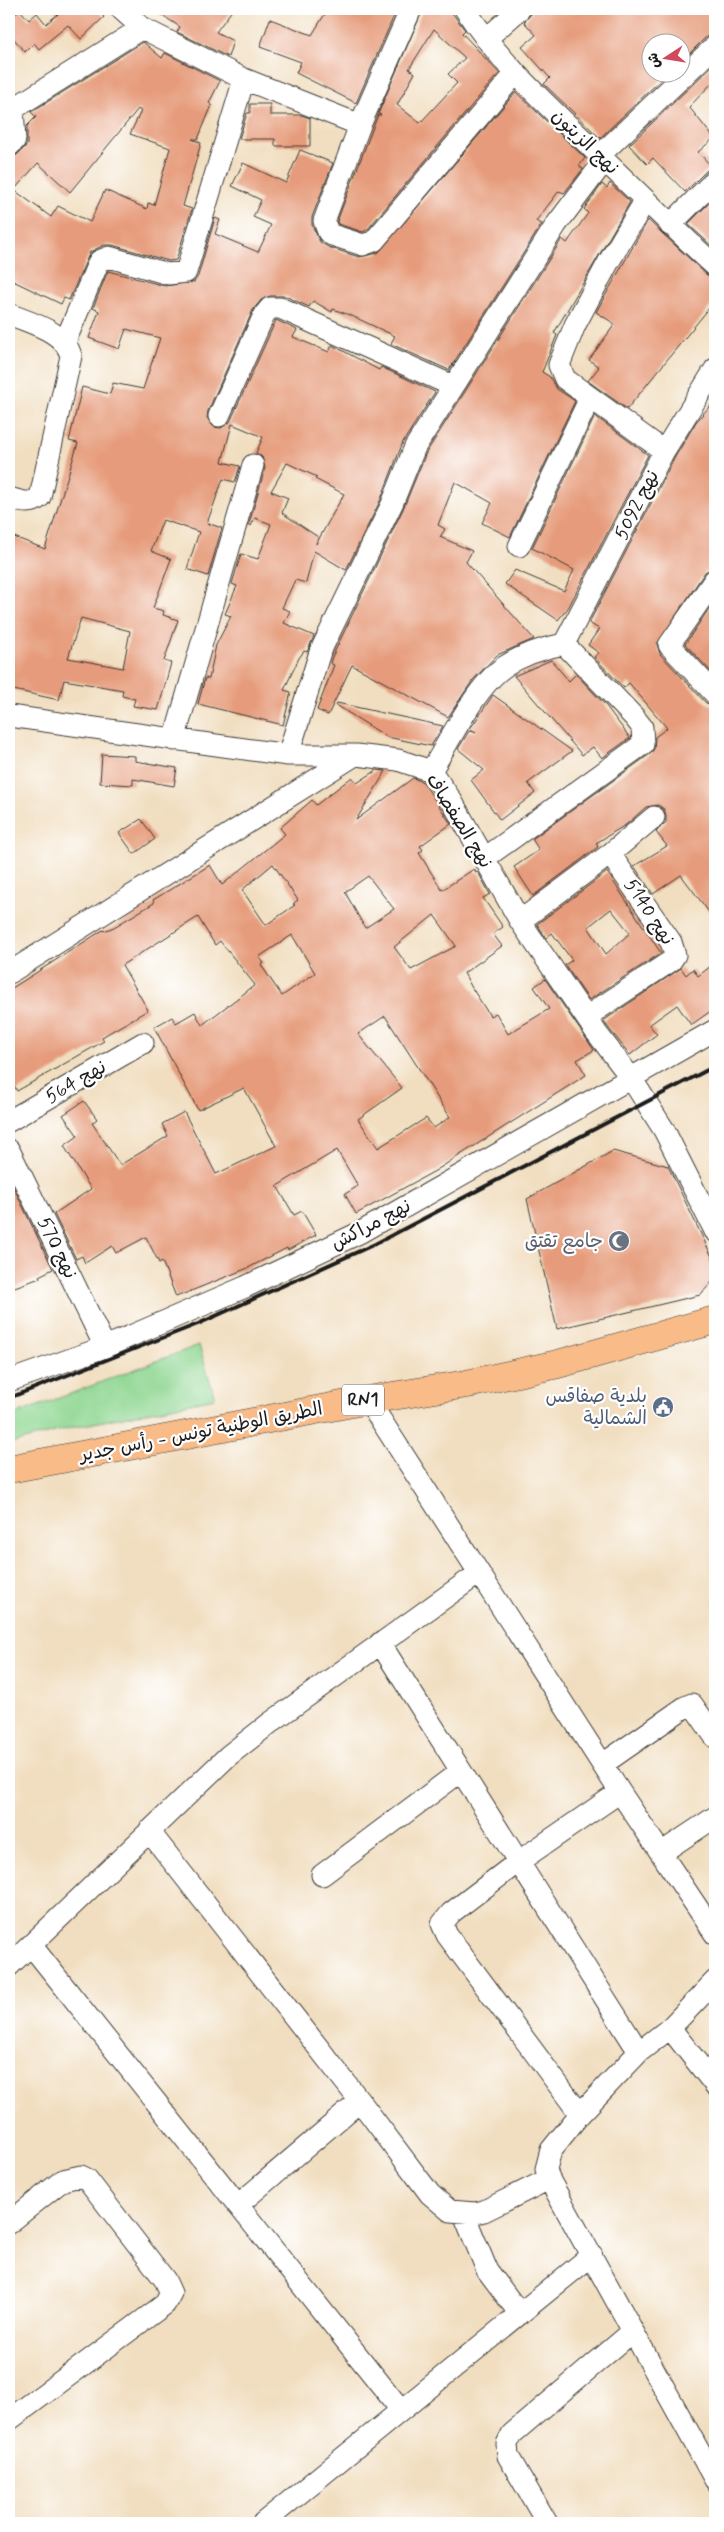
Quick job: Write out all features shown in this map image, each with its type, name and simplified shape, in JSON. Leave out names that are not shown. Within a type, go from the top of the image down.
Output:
[{"type":"main road","name":"الطريق الوطنية تونس - رأس جدير","points":[[9,1469],[368,1400],[467,1384],[558,1364],[715,1320]]},
{"type":"street","points":[[121,9],[142,28],[244,79],[360,125]]},
{"type":"street","points":[[411,9],[360,125],[324,221],[328,232],[332,235],[363,245],[374,241],[515,74]]},
{"type":"street","name":"نهج الزيتون","points":[[465,9],[486,39],[515,74],[645,201],[715,266]]},
{"type":"street","points":[[486,39],[520,9]]},
{"type":"street","points":[[9,146],[15,140],[13,109],[142,28]]},
{"type":"street","points":[[288,755],[320,652],[384,521],[415,447],[556,225],[602,157],[715,46]]},
{"type":"street","points":[[65,342],[99,261],[109,257],[168,274],[186,272],[244,79]]},
{"type":"street","points":[[670,225],[715,180]]},
{"type":"street","points":[[645,201],[608,263],[561,356],[559,365],[564,379],[664,451]]},
{"type":"street","points":[[219,416],[264,315],[270,308],[280,308],[453,386]]},
{"type":"street","points":[[9,314],[47,330],[65,342],[71,356],[42,490],[35,502],[28,503],[9,498]]},
{"type":"street","name":"نهج 5092","points":[[564,644],[664,451],[715,369]]},
{"type":"street","points":[[519,546],[590,398]]},
{"type":"street","points":[[174,740],[253,465]]},
{"type":"street","points":[[715,579],[669,645],[715,694]]},
{"type":"street","points":[[431,771],[489,680],[504,667],[539,649],[564,644],[642,727],[643,744],[485,858]]},
{"type":"street","name":"نهج الصفصاف","points":[[9,716],[288,755],[356,755],[411,762],[431,771],[450,798],[520,921],[586,1017],[631,1078],[664,1130],[715,1231]]},
{"type":"street","points":[[9,973],[356,755]]},
{"type":"street","points":[[520,921],[610,854],[654,817]]},
{"type":"street","name":"نهج 5140","points":[[586,1017],[671,961],[675,955],[671,942],[610,854]]},
{"type":"street","name":"نهج مراكش","points":[[9,1381],[105,1347],[245,1287],[361,1232],[715,1030]]},
{"type":"street","name":"نهج 564","points":[[9,1120],[143,1043]]},
{"type":"street","name":"نهج 570","points":[[9,1150],[105,1347]]},
{"type":"street","points":[[368,1400],[620,1792],[715,1934]]},
{"type":"street","points":[[9,1966],[228,1756],[270,1723],[479,1573]]},
{"type":"street","points":[[380,1643],[638,2052]]},
{"type":"street","points":[[602,1764],[692,1704],[715,1737]]},
{"type":"street","points":[[322,1875],[460,1771]]},
{"type":"street","points":[[580,2114],[447,1934],[442,1924],[451,1914],[518,1862],[620,1792]]},
{"type":"street","points":[[660,1853],[715,1816]]},
{"type":"street","points":[[149,1831],[360,2100],[430,2194],[450,2211],[475,2214],[549,2179]]},
{"type":"street","points":[[31,1945],[401,2410]]},
{"type":"street","points":[[715,1981],[670,2028],[638,2052],[580,2114],[551,2150],[546,2169],[549,2179],[592,2255],[632,2332],[715,2480]]},
{"type":"street","points":[[670,2028],[715,2085]]},
{"type":"street","points":[[238,2205],[360,2100]]},
{"type":"street","points":[[9,2223],[63,2180],[81,2176],[88,2179],[165,2280],[171,2293],[164,2304],[9,2420]]},
{"type":"street","points":[[463,2212],[487,2270],[520,2314]]},
{"type":"street","points":[[263,2523],[592,2255]]},
{"type":"street","points":[[547,2523],[508,2456],[507,2444],[512,2434],[632,2332]]},
{"type":"green space","points":[[199,1345],[215,1398],[70,1428],[9,1444],[9,1417]]},
{"type":"building","points":[[53,9],[97,9],[104,17],[81,39],[68,25],[39,49],[34,43],[25,52],[9,33],[9,19],[20,10],[29,20],[37,13],[46,24],[58,14]]},
{"type":"building","points":[[153,9],[233,9],[216,32],[233,41],[228,57],[177,32],[180,27]]},
{"type":"building","points":[[328,9],[397,9],[356,103],[296,73],[301,62],[260,47],[270,19],[312,35]]},
{"type":"building","points":[[423,9],[449,9],[465,30],[462,33],[499,73],[367,230],[363,232],[338,224],[337,221],[378,115],[381,115],[378,114]],"holes":[[[434,29],[465,58],[448,74],[457,83],[420,123],[397,105],[415,73],[409,69]]]},
{"type":"building","points":[[532,9],[715,9],[715,34],[706,37],[692,51],[692,32],[642,32],[642,82],[659,82],[600,138],[544,84],[550,78],[522,47],[536,35],[524,22],[532,13]]},
{"type":"building","points":[[143,42],[162,58],[165,53],[220,81],[209,103],[212,105],[198,139],[192,139],[201,143],[183,206],[192,209],[176,260],[169,261],[112,245],[104,245],[90,252],[69,300],[64,298],[61,304],[9,279],[9,158],[17,155],[27,145],[27,126],[36,117],[31,112]],"holes":[[[138,109],[141,111],[130,134],[170,148],[154,205],[148,203],[147,209],[105,190],[90,222],[58,206],[51,217],[14,190],[38,163],[70,192]]]},
{"type":"building","points":[[715,63],[715,80],[689,107],[714,138],[698,152],[713,168],[706,171],[685,192],[653,158],[647,164],[629,145]]},
{"type":"building","points":[[516,92],[585,158],[579,166],[583,169],[564,193],[559,191],[536,221],[542,224],[449,370],[393,345],[391,343],[395,336],[352,316],[333,309],[332,312],[313,301],[309,307],[285,296],[270,296],[261,300],[253,310],[208,411],[207,418],[214,427],[221,428],[230,422],[276,320],[297,330],[293,337],[329,352],[332,345],[379,370],[381,367],[435,392],[403,442],[381,499],[346,570],[314,551],[306,583],[295,580],[282,608],[290,611],[284,623],[314,636],[307,652],[304,651],[299,658],[284,690],[291,692],[283,725],[198,704],[205,678],[209,679],[216,645],[231,616],[225,614],[237,586],[232,584],[241,554],[258,559],[271,524],[255,518],[251,526],[249,524],[265,468],[262,457],[256,453],[263,437],[232,424],[222,462],[240,466],[235,482],[223,479],[207,523],[222,528],[208,576],[187,569],[199,532],[163,520],[151,551],[171,559],[153,608],[164,611],[163,615],[178,620],[164,661],[171,663],[158,710],[133,706],[135,699],[122,696],[123,690],[64,680],[59,700],[9,689],[9,535],[45,549],[78,443],[69,441],[82,387],[110,394],[113,383],[143,389],[160,338],[126,329],[119,349],[89,338],[99,311],[93,308],[108,271],[165,286],[194,282],[198,276],[215,218],[220,220],[215,234],[258,252],[271,225],[253,217],[261,200],[232,186],[243,163],[286,183],[300,150],[333,163],[312,217],[312,225],[320,242],[328,247],[359,257],[378,253]],"holes":[[[287,463],[317,477],[315,479],[344,494],[316,544],[318,537],[282,513],[288,498],[271,491]],[[81,618],[130,631],[123,668],[68,658]]]},
{"type":"building","points":[[250,104],[270,104],[270,115],[301,115],[310,118],[310,146],[275,146],[275,139],[239,139],[247,113],[250,113]]},
{"type":"building","points":[[610,183],[630,202],[554,333],[557,335],[542,372],[550,377],[557,389],[575,401],[510,537],[482,523],[492,503],[455,482],[438,525],[445,529],[440,537],[472,551],[466,562],[534,639],[497,655],[473,680],[448,717],[352,665],[328,715],[317,710],[334,665],[330,663],[332,657],[403,509],[426,453],[562,239],[567,243],[588,213],[584,209],[602,184],[607,188]]},
{"type":"building","points":[[715,197],[715,249],[688,224]]},
{"type":"building","points":[[648,220],[707,275],[715,278],[715,301],[627,409],[588,381],[599,367],[589,360],[615,324],[596,312]]},
{"type":"building","points":[[715,400],[715,567],[705,572],[657,644],[660,654],[706,703],[715,706],[715,920],[681,875],[653,894],[634,866],[667,846],[656,832],[666,822],[664,809],[658,805],[646,807],[627,824],[596,843],[598,847],[533,896],[514,867],[539,850],[532,839],[650,754],[654,749],[655,737],[667,728],[629,683],[624,688],[594,657],[599,653],[588,645],[599,629],[589,623],[675,457],[696,422]]},
{"type":"building","points":[[595,416],[648,455],[568,608],[558,620],[505,584],[515,570],[564,591],[574,570],[532,548]]},
{"type":"building","points":[[715,600],[715,676],[685,644]]},
{"type":"building","points":[[551,660],[569,681],[576,674],[606,706],[630,738],[602,758],[593,747],[582,755],[514,676]]},
{"type":"building","points":[[493,695],[572,751],[528,783],[535,793],[500,820],[471,780],[484,770],[458,749],[469,731],[476,732],[470,729]]},
{"type":"building","points":[[337,703],[443,726],[431,746],[387,737],[336,705]]},
{"type":"building","points":[[102,754],[135,756],[135,761],[177,768],[174,786],[133,779],[133,785],[100,783]]},
{"type":"building","points":[[377,770],[386,771],[356,820],[413,778],[423,782],[451,824],[420,846],[423,850],[419,853],[442,890],[474,869],[476,873],[478,872],[490,894],[483,898],[503,927],[493,934],[502,946],[464,973],[472,988],[490,1016],[496,1013],[508,1034],[549,1009],[534,987],[545,979],[594,1050],[577,1060],[586,1075],[435,1171],[356,1214],[345,1194],[358,1186],[337,1150],[277,1186],[294,1215],[302,1211],[316,1235],[248,1268],[176,1297],[162,1261],[159,1263],[146,1237],[116,1253],[112,1246],[85,1263],[82,1256],[76,1259],[54,1214],[91,1189],[64,1146],[78,1136],[63,1115],[84,1101],[97,1119],[92,1123],[120,1165],[168,1136],[162,1124],[184,1112],[216,1174],[276,1146],[244,1088],[198,1110],[154,1027],[172,1017],[176,1023],[195,1012],[202,1025],[255,985],[220,941],[215,945],[198,917],[122,965],[148,1010],[102,1037],[104,1041],[17,1091],[9,1076],[9,990],[103,930],[114,927],[154,903],[153,900],[210,865],[222,885],[285,834],[280,828],[312,800],[316,805],[352,777],[357,783]],"holes":[[[273,864],[298,900],[293,904],[295,905],[266,925],[242,890]],[[368,876],[394,909],[365,928],[345,892]],[[434,915],[456,946],[411,970],[394,947]],[[292,935],[315,973],[282,996],[261,965],[264,963],[259,957]],[[385,1016],[450,1117],[434,1128],[426,1118],[378,1148],[358,1119],[402,1088],[358,1034]]]},
{"type":"building","points":[[141,819],[155,839],[134,854],[119,833]]},
{"type":"building","points":[[607,872],[661,953],[589,1000],[565,965],[572,960],[552,933],[546,938],[537,924]],"holes":[[[611,909],[630,933],[606,954],[588,927]]]},
{"type":"building","points":[[715,963],[715,1008],[691,1025],[677,1005],[649,1025],[657,1034],[630,1055],[603,1021],[681,968],[686,975],[693,969],[698,976]]},
{"type":"building","points":[[613,1151],[668,1166],[715,1263],[715,1279],[700,1295],[557,1329],[527,1199]]},
{"type":"building","points":[[9,1178],[53,1269],[39,1276],[40,1278],[9,1289]]},
{"type":"railway","points":[[9,1398],[198,1324],[375,1244],[715,1066]]},
{"type":"place","name":"جامع تقتق","points":[[619,1241]]},
{"type":"place","name":"بلدية صفاقس الشمالية","points":[[663,1407]]}]
